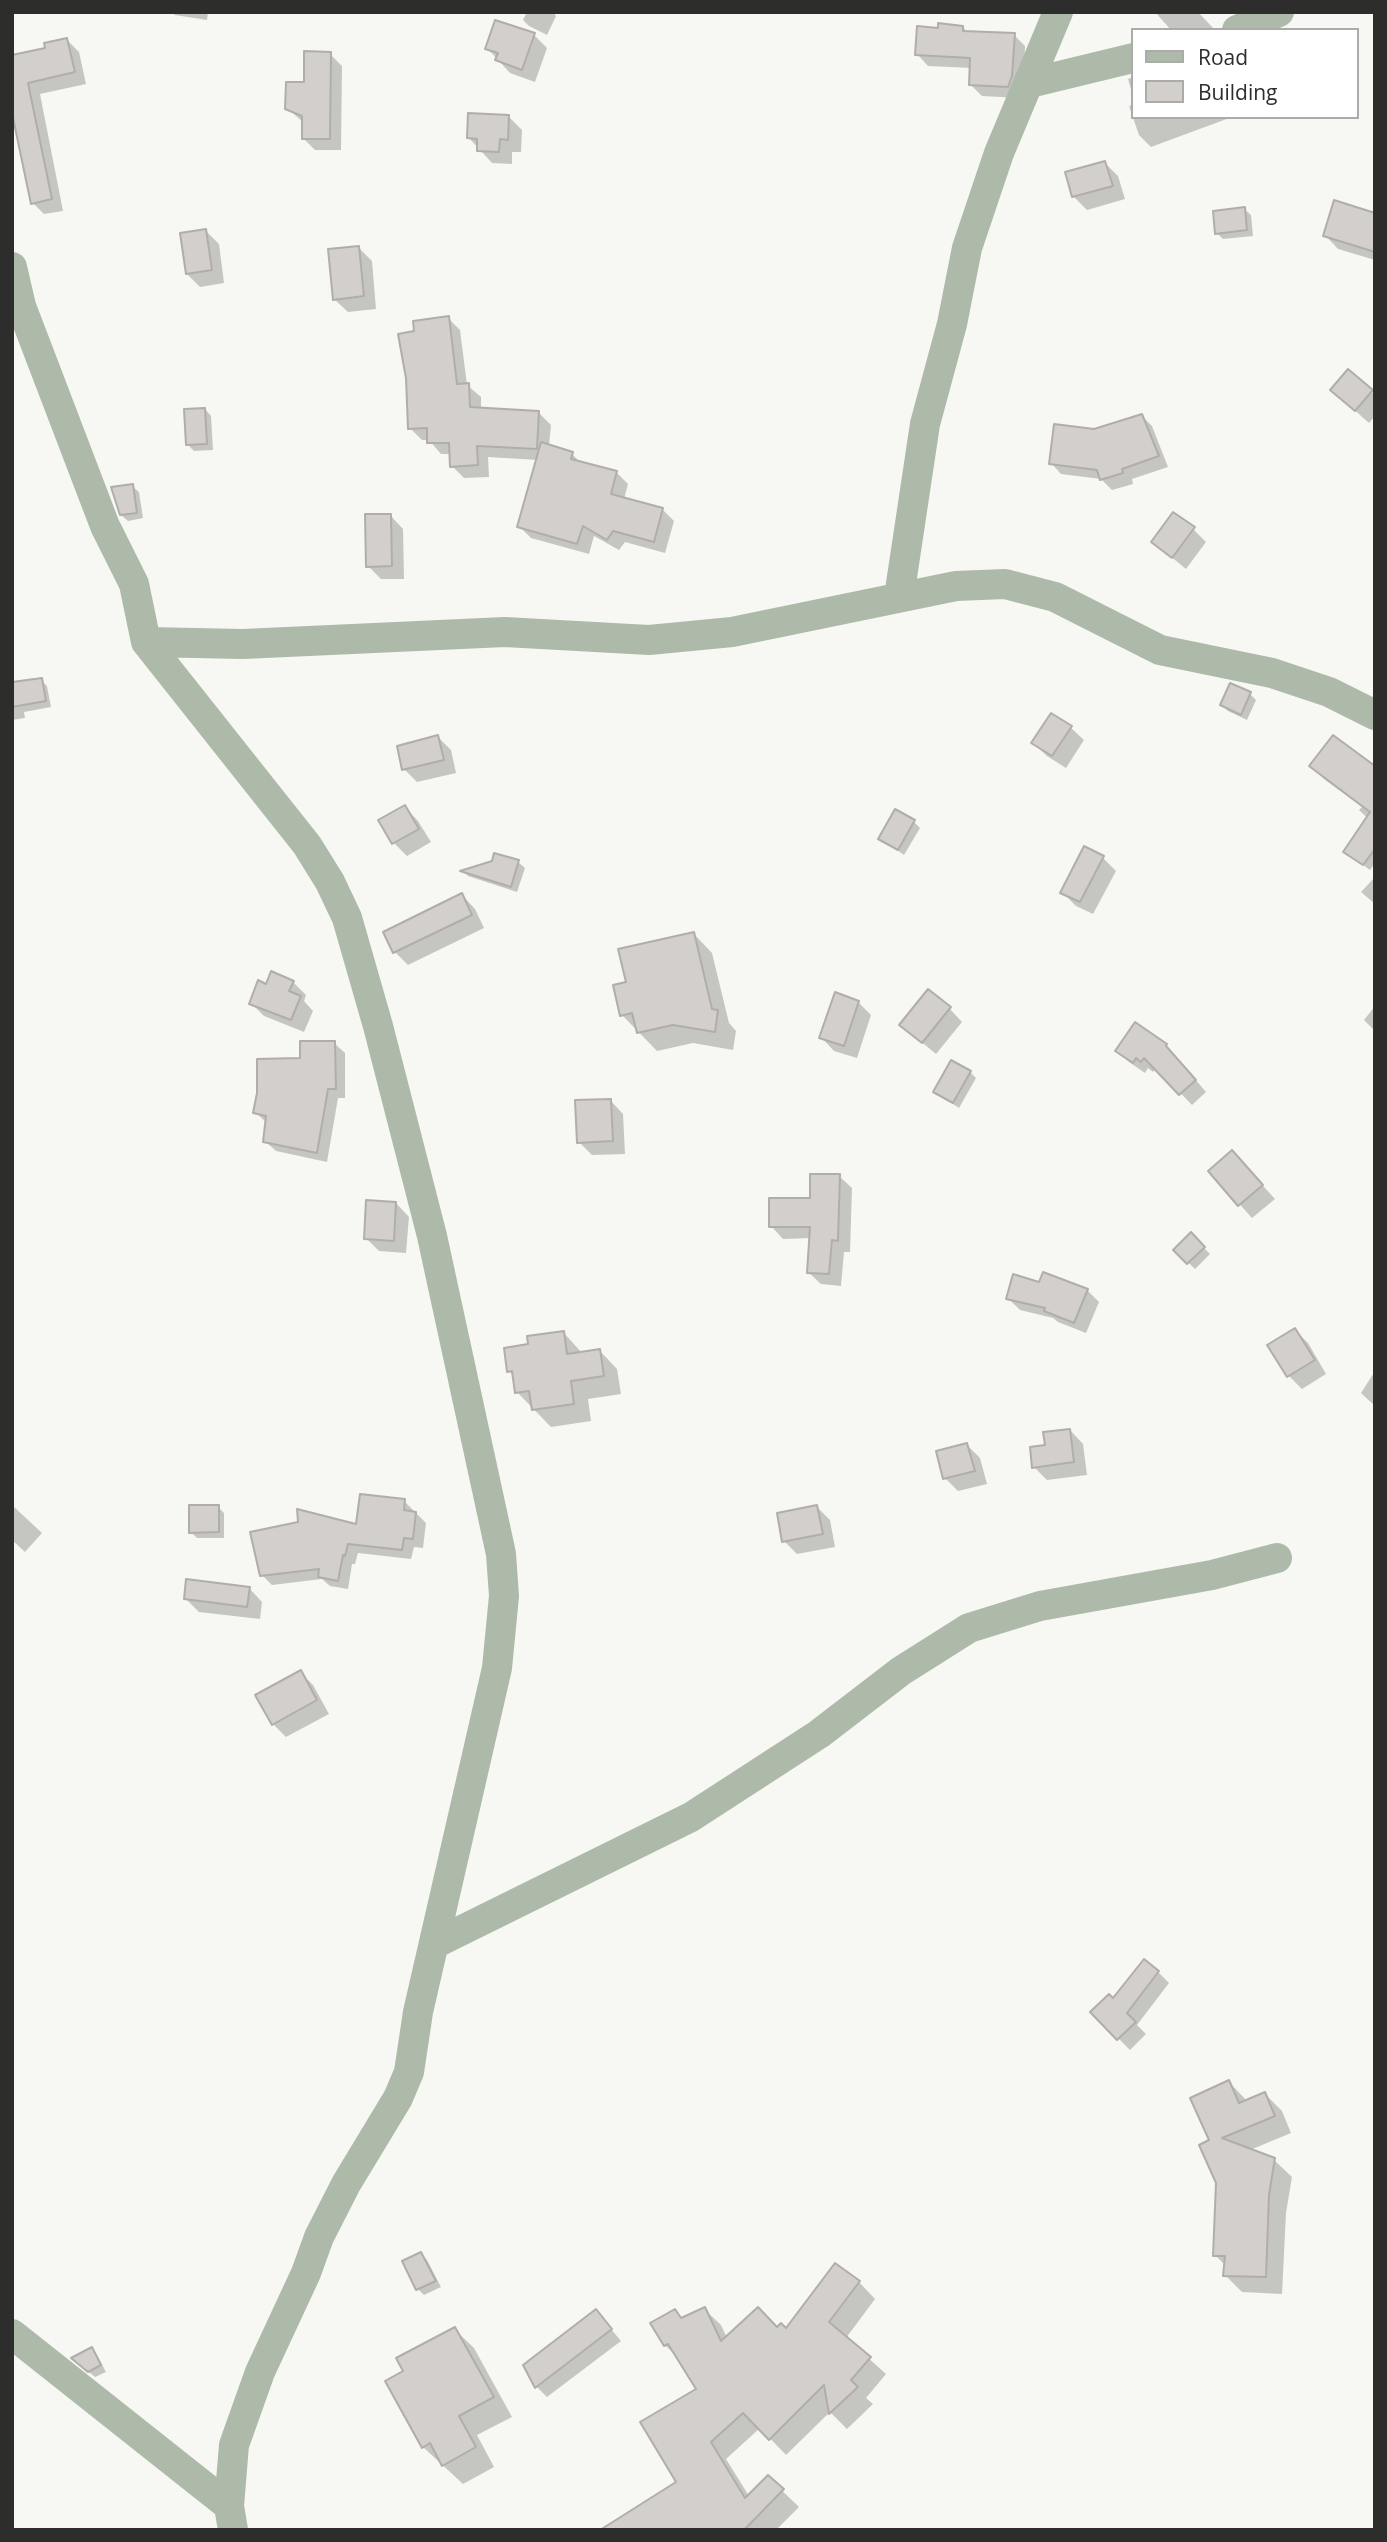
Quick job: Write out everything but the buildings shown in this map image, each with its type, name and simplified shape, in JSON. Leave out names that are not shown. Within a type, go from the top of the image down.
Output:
[{"type":"street","points":[[899,597],[925,424],[952,324],[967,248],[999,153],[1058,12]]},
{"type":"street","points":[[1242,28],[1279,12]]},
{"type":"street","points":[[1030,83],[1132,58]]},
{"type":"street","points":[[12,267],[17,307],[105,526],[134,584],[146,642],[307,845],[330,882],[347,918],[432,1236],[501,1553],[504,1596],[497,1668],[418,2012],[408,2072],[398,2098],[346,2184],[319,2237],[306,2273],[260,2372],[234,2445],[231,2518]]},
{"type":"street","points":[[146,642],[255,644],[505,632],[649,640],[732,632],[956,586],[1005,584],[1055,597],[1160,650],[1272,673],[1329,692],[1375,715]]},
{"type":"street","points":[[433,1944],[691,1817],[819,1734],[901,1671],[969,1628],[1040,1606],[1212,1575],[1277,1558]]},
{"type":"street","points":[[12,2334],[231,2518]]}]
